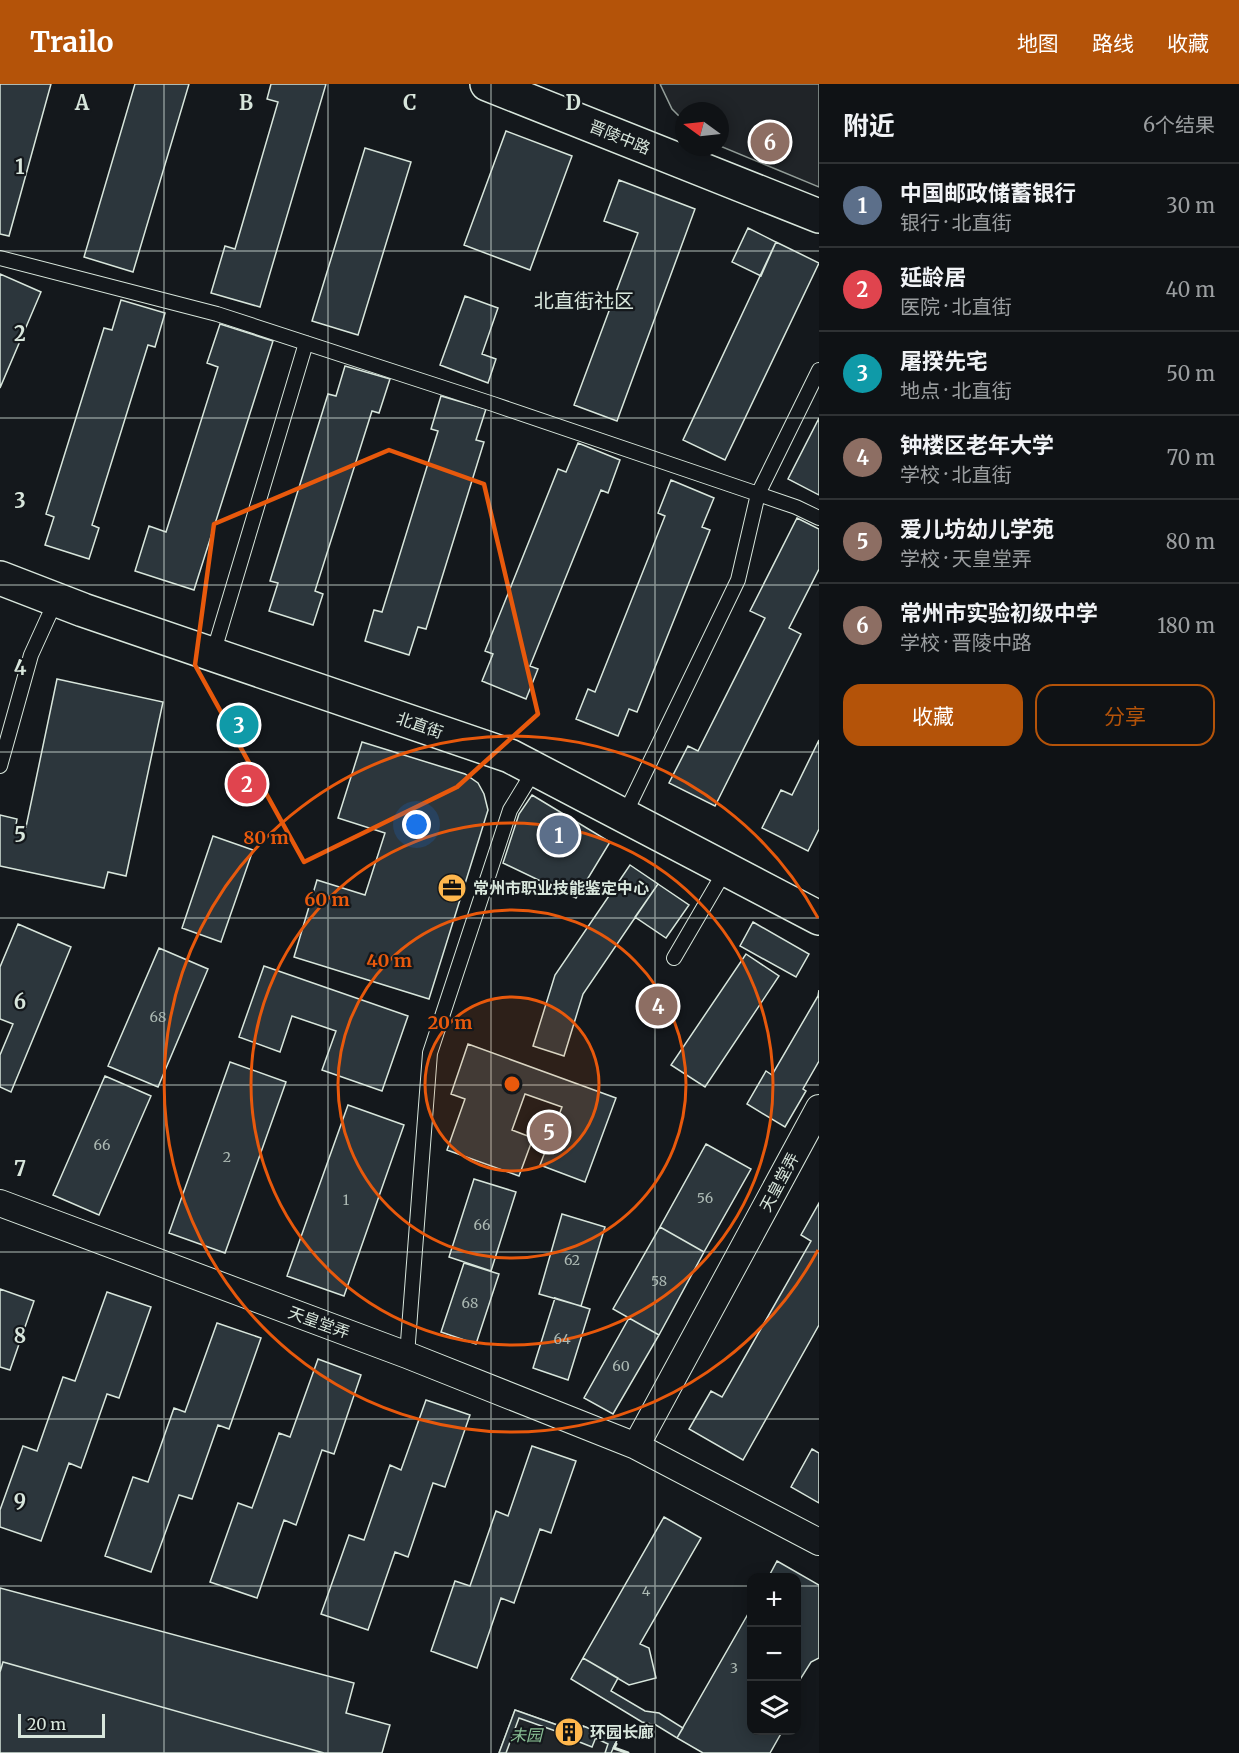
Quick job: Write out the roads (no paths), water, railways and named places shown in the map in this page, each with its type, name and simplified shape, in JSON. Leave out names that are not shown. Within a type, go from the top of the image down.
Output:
[{"type":"street","name":"晋陵中路","points":[[487,84],[819,216]]},
{"type":"street","name":"北直街","points":[[0,578],[56,600],[510,756],[819,918]]},
{"type":"street","name":"天皇堂弄","points":[[636,1446],[819,1108]]},
{"type":"street","name":"天皇堂弄","points":[[0,1203],[407,1355],[636,1446],[819,1542]]},
{"type":"lane","points":[[0,258],[217,314],[758,494],[796,507],[819,518]]},
{"type":"lane","points":[[213,654],[306,343]]},
{"type":"lane","points":[[624,816],[738,580],[758,494],[819,370]]},
{"type":"lane","points":[[0,766],[31,655],[56,600]]},
{"type":"lane","points":[[407,1355],[430,1053],[510,810],[535,769]]},
{"type":"lane","points":[[674,958],[726,869]]},
{"type":"place","name":"常州市实验初级中学","points":[[770,142]]},
{"type":"place","name":"屠揆先宅","points":[[239,725]]},
{"type":"place","name":"延龄居","points":[[247,784]]},
{"type":"place","name":"中国邮政储蓄银行","points":[[559,835]]},
{"type":"place","name":"常州市职业技能鉴定中心","points":[[452,888]]},
{"type":"place","name":"钟楼区老年大学","points":[[658,1006]]},
{"type":"place","name":"爱儿坊幼儿学苑","points":[[549,1132]]},
{"type":"place","name":"环园长廊","points":[[569,1732]]},
{"type":"district","name":"北直街社区","points":[[584,301]]},
{"type":"park label","name":"未园","points":[[526,1735]]}]
